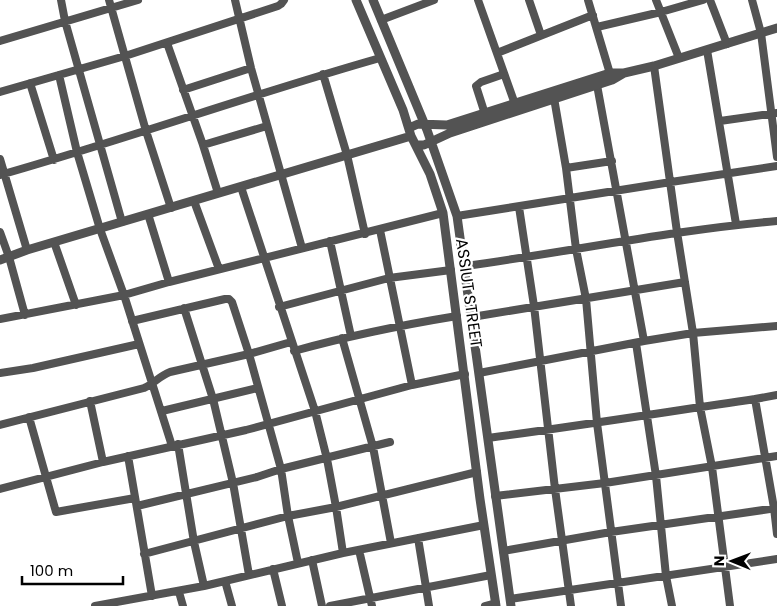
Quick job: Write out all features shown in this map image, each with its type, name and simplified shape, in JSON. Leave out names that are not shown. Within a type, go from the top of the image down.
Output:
[{"type":"street","points":[[61,0],[122,222]]},
{"type":"street","points":[[109,0],[146,131],[171,208]]},
{"type":"street","points":[[0,41],[138,0]]},
{"type":"street","points":[[235,0],[258,94],[302,248]]},
{"type":"street","points":[[0,92],[167,43],[278,6],[284,0]]},
{"type":"street","name":"ASSIUT STREET","points":[[356,0],[410,132],[430,174],[443,213],[496,605]]},
{"type":"street","name":"ASSIUT STREET","points":[[373,0],[431,142],[457,216],[511,602]]},
{"type":"street","points":[[381,20],[432,0]]},
{"type":"street","points":[[478,0],[515,104]]},
{"type":"street","points":[[529,0],[541,35]]},
{"type":"street","points":[[588,0],[611,77]]},
{"type":"street","points":[[656,0],[679,58]]},
{"type":"street","points":[[597,27],[703,0]]},
{"type":"street","points":[[710,0],[727,44]]},
{"type":"street","points":[[752,0],[761,33],[774,113],[777,158]]},
{"type":"street","points":[[497,53],[593,15]]},
{"type":"street","points":[[417,145],[424,145],[449,129],[515,104],[654,66],[777,28]]},
{"type":"street","points":[[167,43],[218,194]]},
{"type":"street","points":[[707,50],[736,224]]},
{"type":"street","points":[[2,175],[258,94],[380,58]]},
{"type":"street","points":[[654,66],[693,333],[700,407],[712,467],[730,606]]},
{"type":"street","points":[[184,90],[251,68]]},
{"type":"street","points":[[323,74],[347,155],[365,234]]},
{"type":"street","points":[[485,114],[476,86],[481,82],[504,74]]},
{"type":"street","points":[[58,75],[77,152],[100,229],[124,295],[152,384],[175,445],[187,494],[194,542],[204,586]]},
{"type":"street","points":[[0,260],[27,250],[347,155],[410,132],[413,125],[423,123],[449,129],[597,85],[611,77]]},
{"type":"street","points":[[30,83],[54,160]]},
{"type":"street","points":[[597,85],[635,290],[647,414],[656,476],[666,576],[672,606]]},
{"type":"street","points":[[554,98],[566,168],[576,249],[586,299],[597,423],[621,606]]},
{"type":"street","points":[[720,121],[774,113]]},
{"type":"street","points":[[203,145],[267,126]]},
{"type":"street","points":[[0,159],[2,175],[27,250]]},
{"type":"street","points":[[566,168],[612,161]]},
{"type":"street","points":[[457,216],[777,166]]},
{"type":"street","points":[[241,187],[279,307],[315,411],[327,459],[343,552]]},
{"type":"street","points":[[194,201],[219,269]]},
{"type":"street","points":[[519,207],[528,258],[554,489],[570,606]]},
{"type":"street","points":[[0,320],[124,295],[219,269],[443,213]]},
{"type":"street","points":[[148,214],[169,282]]},
{"type":"street","points":[[465,266],[528,258],[677,232],[736,224],[777,221]]},
{"type":"street","points":[[380,230],[412,385]]},
{"type":"street","points":[[0,232],[10,257],[26,315]]},
{"type":"street","points":[[330,241],[351,336]]},
{"type":"street","points":[[54,242],[76,305]]},
{"type":"street","points":[[279,307],[389,278],[451,270]]},
{"type":"street","points":[[472,318],[685,282]]},
{"type":"street","points":[[132,321],[229,299],[232,302],[249,354],[281,469],[298,563]]},
{"type":"street","points":[[184,308],[213,399],[233,483],[249,575]]},
{"type":"street","points":[[294,351],[399,325],[457,316]]},
{"type":"street","points":[[479,373],[693,333],[777,326]]},
{"type":"street","points":[[342,338],[373,447],[391,543]]},
{"type":"street","points":[[0,425],[144,388],[165,374],[291,342]]},
{"type":"street","points":[[0,373],[33,368],[139,344]]},
{"type":"street","points":[[0,488],[102,462],[221,436],[412,385],[465,374]]},
{"type":"street","points":[[162,411],[258,388]]},
{"type":"street","points":[[488,438],[755,399],[777,394]]},
{"type":"street","points":[[755,399],[776,508],[777,534]]},
{"type":"street","points":[[90,401],[102,462]]},
{"type":"street","points":[[470,412],[484,409]]},
{"type":"street","points":[[29,417],[56,512],[187,494],[390,442]]},
{"type":"street","points":[[128,456],[152,596]]},
{"type":"street","points":[[495,496],[656,476],[777,456]]},
{"type":"street","points":[[144,554],[288,516],[336,507],[477,472]]},
{"type":"street","points":[[503,551],[611,532],[776,508]]},
{"type":"street","points":[[95,606],[133,603],[152,596],[179,592],[343,552],[484,525]]},
{"type":"street","points":[[418,538],[430,606]]},
{"type":"street","points":[[359,550],[371,602]]},
{"type":"street","points":[[511,602],[568,590],[777,559]]},
{"type":"street","points":[[312,560],[322,606]]},
{"type":"street","points":[[273,569],[282,606]]},
{"type":"street","points":[[330,606],[371,602],[491,575]]},
{"type":"street","points":[[225,581],[232,606]]},
{"type":"street","points":[[179,592],[183,606]]},
{"type":"street","points":[[485,606],[496,605]]}]
